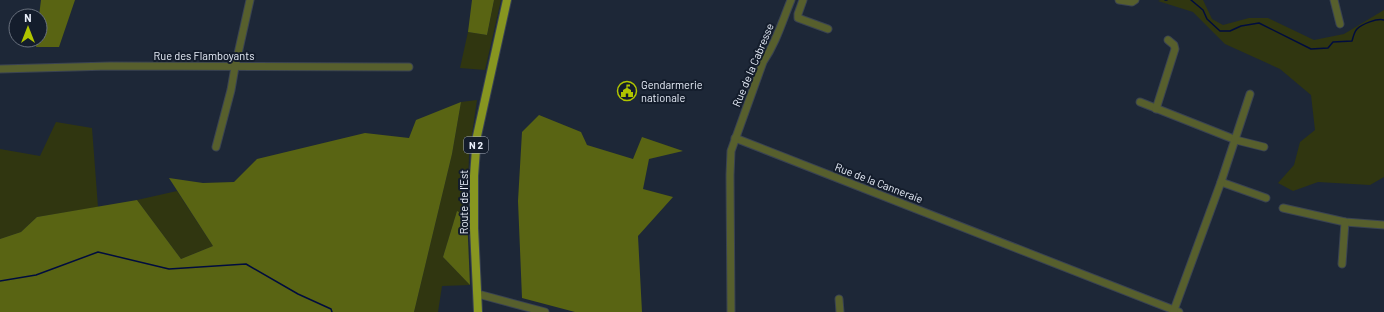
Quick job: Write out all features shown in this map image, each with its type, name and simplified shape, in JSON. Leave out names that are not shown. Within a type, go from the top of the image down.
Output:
[{"type":"main road","name":"Route de l'Est","points":[[478,312],[474,228],[474,176],[477,136],[507,0]]},
{"type":"street","points":[[216,147],[231,90],[250,0]]},
{"type":"street","name":"Rue de la Cabresse","points":[[735,138],[763,62],[780,32],[791,0]]},
{"type":"street","points":[[803,0],[798,18],[828,29]]},
{"type":"street","points":[[1119,0],[1132,2],[1135,0]]},
{"type":"street","points":[[1337,0],[1340,24]]},
{"type":"street","points":[[1156,109],[1175,49],[1174,45],[1168,40]]},
{"type":"street","name":"Rue des Flamboyants","points":[[0,69],[110,66],[409,67]]},
{"type":"street","points":[[1176,311],[1236,140],[1250,94]]},
{"type":"street","points":[[1140,102],[1236,140],[1264,147]]},
{"type":"street","points":[[731,312],[730,160],[735,138]]},
{"type":"street","name":"Rue de la Canneraie","points":[[735,138],[1176,311]]},
{"type":"street","points":[[1221,182],[1266,198]]},
{"type":"street","points":[[1283,208],[1345,222],[1384,225]]},
{"type":"street","points":[[1342,264],[1345,222]]},
{"type":"street","points":[[478,294],[545,312]]},
{"type":"street","points":[[839,299],[840,312]]},
{"type":"green space","points":[[41,0],[75,0],[59,47],[48,47],[48,8],[40,8]]},
{"type":"green space","points":[[472,0],[494,0],[487,35],[468,32]]},
{"type":"green space","points":[[494,0],[501,0],[485,70],[460,68],[468,32],[487,35]]},
{"type":"green space","points":[[1203,0],[1212,19],[1223,25],[1249,18],[1268,18],[1314,40],[1344,34],[1384,10],[1384,177],[1370,185],[1318,182],[1293,191],[1278,183],[1294,165],[1300,142],[1315,130],[1311,95],[1280,69],[1225,44],[1193,12],[1158,1]]},
{"type":"green space","points":[[477,100],[469,155],[467,216],[457,211],[443,257],[470,285],[442,286],[438,312],[414,312],[452,154],[461,102]]},
{"type":"green space","points":[[461,102],[452,154],[414,312],[0,312],[0,239],[21,232],[37,217],[137,200],[181,259],[213,246],[169,178],[203,183],[234,182],[257,159],[365,133],[409,138],[416,120]]},
{"type":"green space","points":[[539,115],[581,132],[587,145],[633,159],[642,137],[683,151],[649,159],[643,189],[673,197],[638,236],[642,312],[575,312],[522,298],[518,201],[522,132]]},
{"type":"green space","points":[[56,122],[92,128],[98,207],[37,217],[21,232],[0,239],[0,149],[40,156]]},
{"type":"green space","points":[[177,191],[213,246],[181,259],[137,200]]},
{"type":"green space","points":[[457,211],[467,216],[470,285],[443,257]]},
{"type":"waterway","points":[[1191,0],[1203,10],[1207,19],[1220,31],[1230,31],[1241,26],[1259,23],[1311,49],[1328,48],[1333,42],[1352,41],[1355,32],[1359,27],[1366,23],[1384,20]]},
{"type":"waterway","points":[[0,281],[36,275],[98,252],[169,269],[246,264],[298,294],[331,309],[332,312]]},
{"type":"place","name":"Gendarmerie nationale","points":[[627,91]]}]
